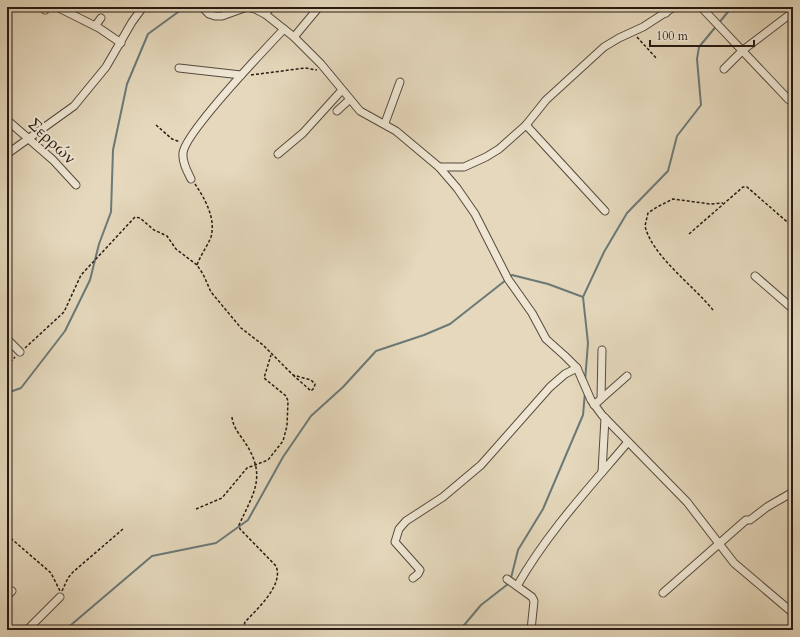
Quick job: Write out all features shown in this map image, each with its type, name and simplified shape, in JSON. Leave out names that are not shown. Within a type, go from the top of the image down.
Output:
[{"type":"street","points":[[57,7],[95,26],[121,42]]},
{"type":"street","points":[[7,154],[74,106],[106,67],[132,22],[143,7]]},
{"type":"street","points":[[202,7],[209,14],[215,16],[222,16],[247,7],[265,14],[294,37],[326,70],[349,100],[360,111],[385,123],[409,141],[439,167],[450,179],[482,227],[508,279],[532,313],[546,339],[577,368],[594,405],[687,502],[739,568],[793,613]]},
{"type":"street","points":[[265,14],[272,7]]},
{"type":"street","points":[[294,37],[319,7]]},
{"type":"street","points":[[661,7],[666,13]]},
{"type":"street","points":[[450,179],[464,167],[499,149],[526,125],[546,100],[604,47],[619,38],[634,32],[674,7]]},
{"type":"street","points":[[701,7],[789,100]]},
{"type":"street","points":[[724,69],[743,50],[793,12]]},
{"type":"street","points":[[95,26],[101,18]]},
{"type":"street","points":[[191,179],[183,160],[183,153],[186,144],[196,129],[241,75],[284,29]]},
{"type":"street","points":[[179,68],[241,75]]},
{"type":"street","points":[[385,123],[400,82]]},
{"type":"street","points":[[278,154],[303,133],[342,90]]},
{"type":"street","points":[[337,112],[349,100]]},
{"type":"street","name":"Σερρών","points":[[7,120],[53,160],[76,185]]},
{"type":"street","points":[[526,125],[605,211]]},
{"type":"street","points":[[439,167],[464,167]]},
{"type":"street","points":[[756,276],[793,309]]},
{"type":"street","points":[[7,339],[20,352]]},
{"type":"street","points":[[601,399],[602,350]]},
{"type":"street","points":[[413,578],[420,570],[395,542],[398,529],[406,521],[458,486],[482,465],[550,387],[566,374],[577,368]]},
{"type":"street","points":[[594,405],[627,376]]},
{"type":"street","points":[[602,472],[605,418]]},
{"type":"street","points":[[517,586],[547,540],[628,442]]},
{"type":"street","points":[[663,593],[718,543],[746,520],[750,520],[767,507],[793,492]]},
{"type":"street","points":[[506,579],[532,597],[534,601],[531,630]]},
{"type":"street","points":[[27,630],[61,594]]},
{"type":"path","points":[[634,32],[657,59]]},
{"type":"path","points":[[241,75],[304,68],[326,70]]},
{"type":"path","points":[[156,125],[172,139],[186,144]]},
{"type":"path","points":[[191,179],[205,200],[212,220],[211,236],[197,265]]},
{"type":"path","points":[[689,234],[743,187],[747,186],[793,227]]},
{"type":"path","points":[[713,310],[677,272],[669,266],[654,244],[645,226],[648,213],[668,201],[678,199],[710,204],[724,203]]},
{"type":"path","points":[[7,366],[20,352],[64,312],[81,274],[135,217],[140,218],[154,230],[167,236],[176,249],[197,265],[211,292],[237,324],[263,345],[293,375],[308,389],[311,391],[314,388],[315,384],[311,380],[293,375]]},
{"type":"path","points":[[196,509],[222,498],[247,468],[268,460],[276,452],[283,441],[287,426],[288,412],[286,396],[264,378],[272,354]]},
{"type":"path","points":[[232,417],[238,432],[256,464],[258,472],[257,481],[239,525],[240,529],[276,566],[278,574],[264,602],[245,622],[244,626],[248,630]]},
{"type":"path","points":[[61,594],[68,578],[73,572],[123,529]]},
{"type":"path","points":[[7,534],[51,573],[61,594]]},
{"type":"waterway","points":[[7,393],[21,388],[65,331],[90,280],[99,244],[111,212],[113,150],[127,84],[148,34],[185,7]]},
{"type":"waterway","points":[[585,381],[588,343],[583,297],[604,252],[627,213],[668,171],[677,136],[701,105],[697,59],[699,47],[732,7]]},
{"type":"waterway","points":[[509,278],[512,275],[548,284],[583,297]]},
{"type":"waterway","points":[[65,630],[152,556],[216,543],[248,520],[283,457],[311,416],[343,387],[376,351],[424,335],[450,324],[506,280]]},
{"type":"waterway","points":[[511,578],[518,550],[543,509],[583,415],[585,392]]},
{"type":"waterway","points":[[460,630],[481,605],[508,584]]}]
